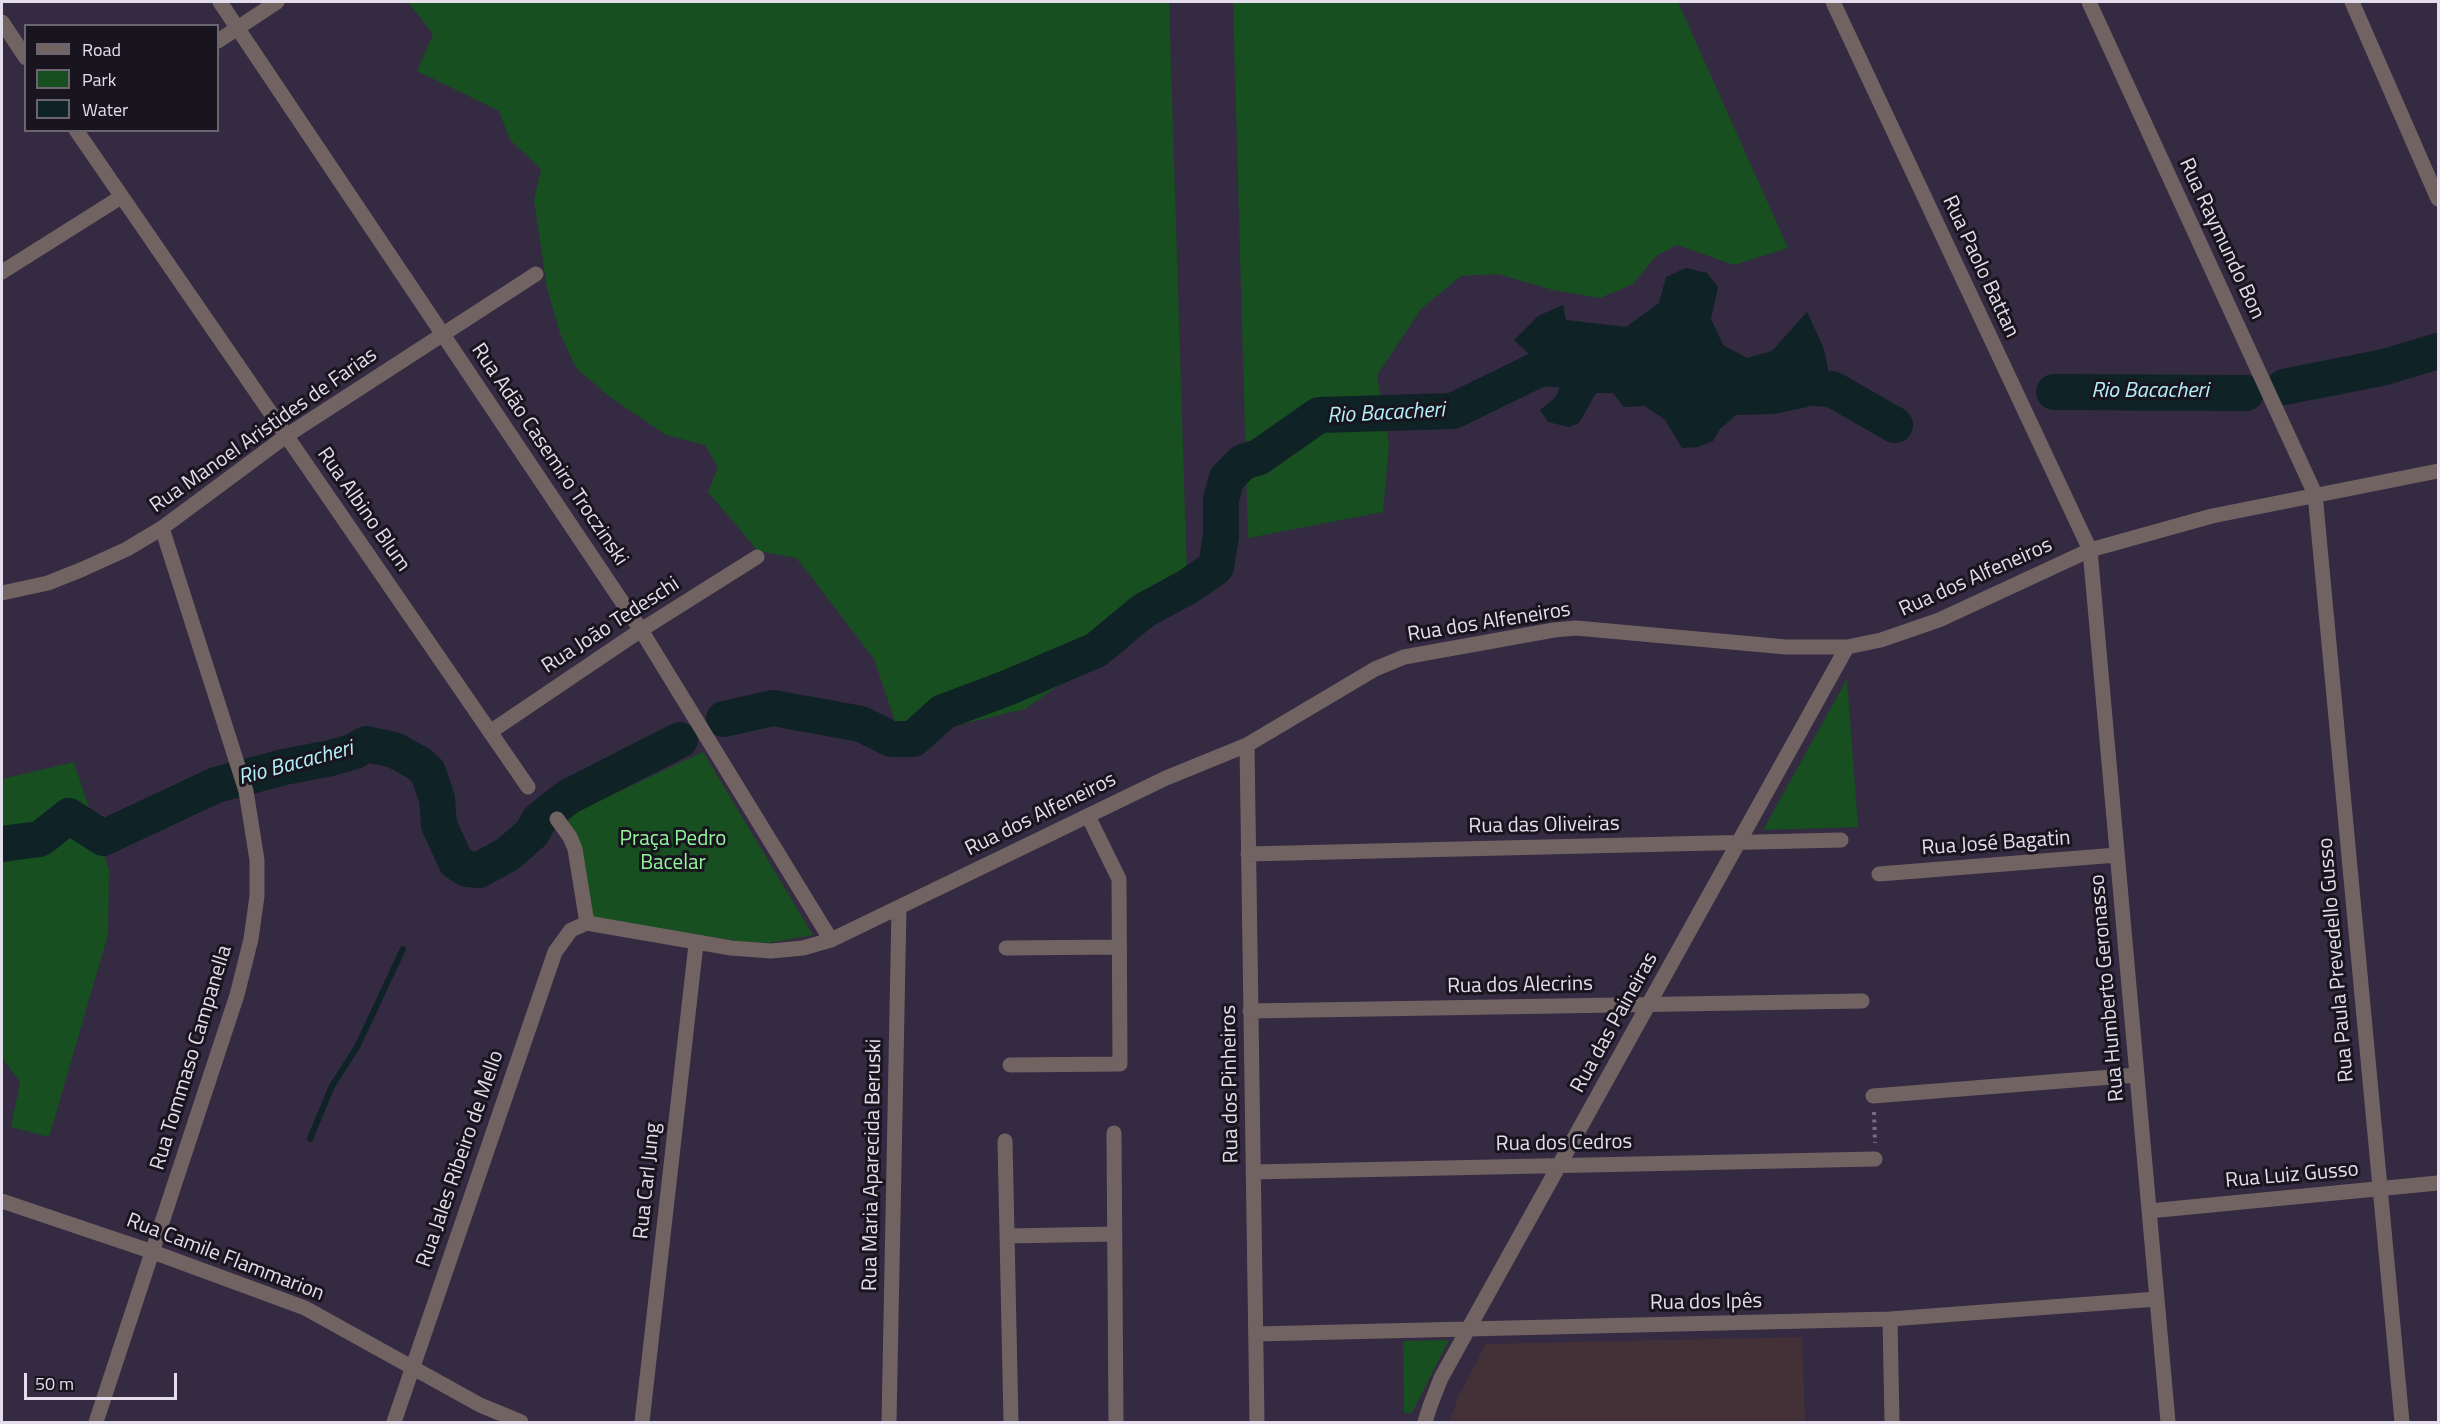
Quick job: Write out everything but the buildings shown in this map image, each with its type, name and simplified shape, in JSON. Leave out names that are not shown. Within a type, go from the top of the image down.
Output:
[{"type":"street","name":"Rua Adão Casemiro Troczinski","points":[[220,2],[640,630],[831,940]]},
{"type":"street","points":[[219,40],[277,2]]},
{"type":"street","name":"Rua Paolo Battan","points":[[1833,2],[2090,550]]},
{"type":"street","name":"Rua Raymundo Bon","points":[[2089,2],[2315,494]]},
{"type":"street","points":[[2352,2],[2439,199]]},
{"type":"street","points":[[2,22],[7,42],[24,56]]},
{"type":"street","name":"Rua Albino Blum","points":[[79,132],[121,197],[528,787]]},
{"type":"street","points":[[2,272],[121,197]]},
{"type":"street","name":"Rua Manoel Aristides de Farias","points":[[2,593],[48,583],[127,549],[162,528],[286,436],[536,274]]},
{"type":"street","name":"Rua dos Alfeneiros","points":[[587,923],[696,944],[771,951],[803,948],[831,940],[1166,777],[1246,745],[1389,662],[1404,657],[1554,630],[1597,628],[1786,647],[1847,647],[1900,635],[1940,620],[2090,550],[2212,516],[2439,471]]},
{"type":"street","name":"Rua Paula Prevedello Gusso","points":[[2315,494],[2402,1422]]},
{"type":"street","name":"Rua Tommaso Campanella","points":[[96,1422],[224,1037],[251,939],[257,896],[257,860],[246,791],[162,528]]},
{"type":"street","name":"Rua Humberto Geronasso","points":[[2090,550],[2168,1422]]},
{"type":"street","name":"Rua João Tedeschi","points":[[490,732],[640,630],[757,557]]},
{"type":"street","name":"Rua das Paineiras","points":[[1425,1422],[1441,1378],[1847,647]]},
{"type":"street","name":"Rua dos Pinheiros","points":[[1246,745],[1257,1422]]},
{"type":"street","points":[[1010,1065],[1120,1064],[1119,879],[1088,816]]},
{"type":"street","points":[[557,819],[570,837],[575,849],[587,923]]},
{"type":"street","name":"Rua das Oliveiras","points":[[1248,854],[1841,840]]},
{"type":"street","name":"Rua José Bagatin","points":[[1879,874],[2117,855]]},
{"type":"street","name":"Rua Maria Aparecida Beruski","points":[[889,1422],[899,908]]},
{"type":"street","name":"Rua Jales Ribeiro de Mello","points":[[394,1422],[555,952],[571,930],[587,923]]},
{"type":"street","name":"Rua Carl Jung","points":[[642,1422],[696,944]]},
{"type":"street","points":[[1006,948],[1119,948]]},
{"type":"street","name":"Rua dos Alecrins","points":[[1250,1011],[1862,1001]]},
{"type":"street","points":[[1873,1096],[2137,1075]]},
{"type":"street","points":[[1114,1133],[1116,1422]]},
{"type":"street","points":[[1005,1141],[1011,1422]]},
{"type":"street","name":"Rua dos Cedros","points":[[1253,1172],[1875,1159]]},
{"type":"street","name":"Rua Luiz Gusso","points":[[2149,1211],[2439,1183]]},
{"type":"street","name":"Rua Camile Flammarion","points":[[2,1201],[153,1252],[305,1308],[480,1405],[521,1422]]},
{"type":"street","points":[[1007,1236],[1115,1234]]},
{"type":"street","name":"Rua dos Ipês","points":[[1256,1335],[1890,1319],[2157,1299]]},
{"type":"street","points":[[1890,1319],[1892,1422]]},
{"type":"path","points":[[1873,1096],[1875,1159]]},
{"type":"shaded area","points":[[1802,1337],[1805,1422],[1449,1422],[1459,1395],[1486,1344]]},
{"type":"green space","points":[[408,2],[1169,2],[1187,578],[1138,629],[1025,709],[901,739],[874,659],[816,583],[796,558],[758,551],[708,492],[718,467],[705,445],[666,435],[610,397],[576,368],[560,333],[547,288],[534,200],[541,169],[510,140],[499,111],[417,71],[433,34]]},
{"type":"green space","points":[[1233,2],[1678,2],[1788,248],[1734,265],[1677,245],[1657,255],[1633,284],[1600,298],[1553,290],[1498,274],[1461,276],[1421,309],[1377,375],[1389,445],[1383,512],[1248,538]]},
{"type":"green space","points":[[1847,679],[1858,827],[1763,830]]},
{"type":"green space","name":"Praça Pedro Bacelar","points":[[703,752],[813,935],[769,943],[738,941],[591,918],[578,844],[565,817]]},
{"type":"green space","points":[[74,762],[109,870],[108,935],[49,1137],[11,1127],[20,1082],[2,1058],[2,779]]},
{"type":"green space","points":[[1449,1340],[1412,1413],[1404,1413],[1403,1341]]},
{"type":"water","points":[[1686,268],[1707,273],[1718,287],[1711,319],[1723,345],[1747,358],[1772,351],[1807,312],[1824,349],[1832,389],[1808,407],[1774,414],[1736,415],[1720,429],[1713,441],[1698,447],[1682,448],[1665,420],[1645,406],[1624,407],[1613,393],[1596,393],[1579,423],[1569,427],[1548,422],[1540,410],[1555,398],[1561,385],[1514,340],[1538,316],[1563,305],[1566,320],[1626,327],[1659,303],[1666,277]]},
{"type":"waterway","name":"Rio Bacacheri","points":[[2284,387],[2385,367],[2438,351]]},
{"type":"waterway","name":"Rio Bacacheri","points":[[724,719],[773,708],[861,724],[891,739],[913,739],[943,712],[1096,650],[1143,611],[1189,586],[1216,567],[1221,536],[1221,499],[1227,478],[1243,462],[1259,457],[1319,415],[1453,411],[1541,368],[1589,372]]},
{"type":"waterway","name":"Rio Bacacheri","points":[[1782,386],[1832,389],[1895,425]]},
{"type":"waterway","name":"Rio Bacacheri","points":[[2054,392],[2246,393]]},
{"type":"waterway","name":"Rio Bacacheri","points":[[2,844],[40,839],[69,816],[103,838],[216,785],[284,767],[331,758],[355,751],[366,744],[394,750],[418,763],[428,772],[437,799],[439,825],[456,862],[467,869],[479,870],[508,854],[532,833],[539,820],[568,797],[680,740]]},
{"type":"waterway","points":[[450,871],[456,862]]},
{"type":"waterway","points":[[310,1139],[332,1086],[357,1047],[403,949]]}]
